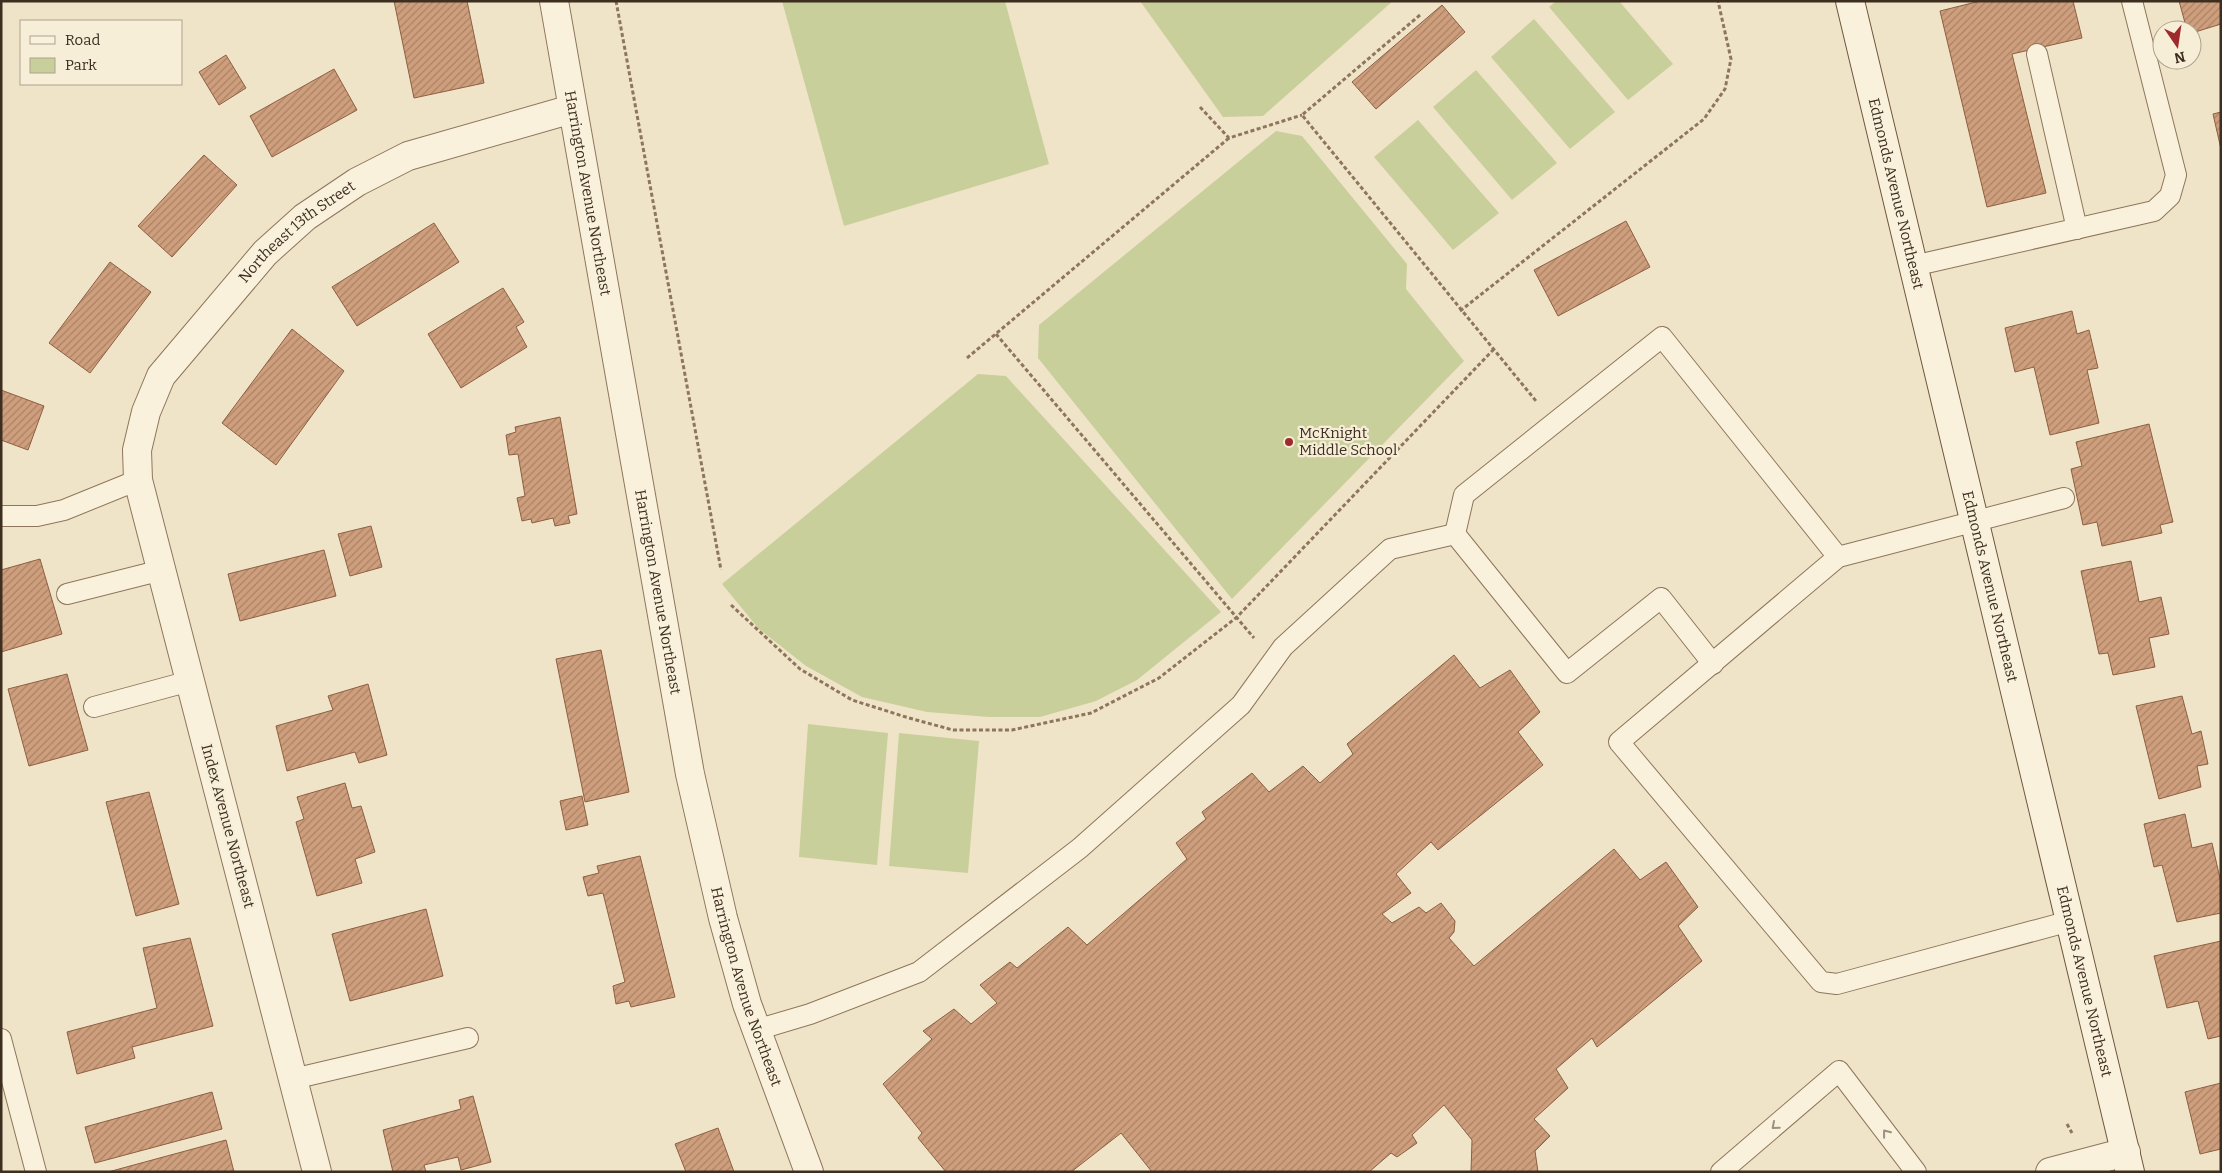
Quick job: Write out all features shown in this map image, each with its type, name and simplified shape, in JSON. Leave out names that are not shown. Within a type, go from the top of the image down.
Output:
[{"type":"street","name":"Harrington Avenue Northeast","points":[[554,1],[690,774],[722,918],[756,1030],[809,1172]]},
{"type":"street","name":"Edmonds Avenue Northeast","points":[[1850,1],[1973,522],[2128,1162]]},
{"type":"street","name":"Northeast 13th Street","points":[[138,480],[138,450],[146,412],[160,376],[266,253],[305,217],[356,182],[408,156],[572,109]]},
{"type":"street","name":"Index Avenue Northeast","points":[[138,480],[317,1172]]},
{"type":"street","points":[[2050,1172],[2128,1162]]},
{"type":"lane","points":[[1913,266],[2154,211],[2170,196],[2176,175],[2132,1]]},
{"type":"lane","points":[[2037,54],[2078,229]]},
{"type":"lane","points":[[1456,534],[1464,495],[1662,337],[1838,557]]},
{"type":"lane","points":[[1,516],[37,516],[64,510],[138,480]]},
{"type":"lane","points":[[2064,498],[1838,557],[1619,742],[1821,982],[1838,984],[2070,922]]},
{"type":"lane","points":[[756,1030],[810,1014],[919,972],[1080,848],[1241,705],[1283,647],[1390,549],[1456,534]]},
{"type":"lane","points":[[1456,534],[1567,673],[1661,598],[1713,664]]},
{"type":"lane","points":[[66,594],[162,570]]},
{"type":"lane","points":[[94,706],[190,682]]},
{"type":"lane","points":[[293,1079],[468,1038]]},
{"type":"lane","points":[[1,1039],[36,1172]]},
{"type":"lane","points":[[1721,1172],[1838,1071],[1916,1172]]},
{"type":"path","points":[[616,1],[721,570]]},
{"type":"path","points":[[1460,311],[1704,118],[1725,88],[1731,59],[1718,1]]},
{"type":"path","points":[[967,358],[1229,138],[1302,115],[1420,15]]},
{"type":"path","points":[[1200,107],[1229,138]]},
{"type":"path","points":[[1302,115],[1460,311],[1555,423]]},
{"type":"path","points":[[996,334],[1274,661]]},
{"type":"path","points":[[731,605],[800,669],[852,700],[953,730],[1012,730],[1091,713],[1158,678],[1237,617],[1494,350]]},
{"type":"path","points":[[2067,1124],[2072,1133]]},
{"type":"green space","points":[[782,1],[1005,1],[1049,164],[844,226]]},
{"type":"green space","points":[[1140,1],[1393,1],[1263,116],[1223,117]]},
{"type":"green space","points":[[1556,1],[1619,1],[1673,64],[1628,100],[1549,7]]},
{"type":"green space","points":[[1534,19],[1615,112],[1570,149],[1491,57]]},
{"type":"green space","points":[[1476,70],[1557,163],[1512,200],[1433,107]]},
{"type":"green space","points":[[1418,120],[1499,213],[1453,250],[1374,157]]},
{"type":"green space","points":[[1276,131],[1302,136],[1407,264],[1406,289],[1464,361],[1232,599],[1038,358],[1039,325]]},
{"type":"green space","points":[[978,374],[1006,376],[1221,612],[1137,680],[1096,701],[1040,717],[989,717],[927,712],[862,697],[806,666],[759,629],[722,584]]},
{"type":"green space","points":[[808,724],[888,733],[877,865],[799,857]]},
{"type":"green space","points":[[899,733],[979,741],[968,873],[889,866]]},
{"type":"building","points":[[394,1],[467,1],[484,83],[414,98]]},
{"type":"building","points":[[1980,1],[2073,1],[2082,38],[2012,54],[2046,193],[1987,207],[1940,11]]},
{"type":"building","points":[[2179,1],[2221,1],[2221,24],[2202,30],[2202,20],[2184,20]]},
{"type":"building","points":[[1442,5],[1465,32],[1376,109],[1352,82]]},
{"type":"building","points":[[226,55],[246,88],[219,105],[199,72]]},
{"type":"building","points":[[334,69],[357,110],[272,157],[250,116]]},
{"type":"building","points":[[2221,112],[2221,149],[2213,114]]},
{"type":"building","points":[[204,155],[237,185],[172,257],[138,226]]},
{"type":"building","points":[[1626,221],[1650,267],[1558,316],[1534,270]]},
{"type":"building","points":[[434,223],[459,262],[357,326],[332,287]]},
{"type":"building","points":[[110,262],[151,292],[90,373],[49,343]]},
{"type":"building","points":[[503,288],[524,322],[516,327],[527,347],[461,388],[428,334]]},
{"type":"building","points":[[2072,311],[2077,334],[2089,330],[2098,368],[2087,370],[2099,423],[2050,435],[2034,367],[2015,372],[2005,328]]},
{"type":"building","points":[[292,329],[344,371],[276,465],[222,423]]},
{"type":"building","points":[[1,390],[44,406],[28,450],[1,440]]},
{"type":"building","points":[[560,417],[577,514],[568,516],[570,523],[555,526],[553,518],[532,523],[531,519],[522,521],[517,498],[525,496],[518,454],[509,455],[506,435],[516,432],[515,427]]},
{"type":"building","points":[[2149,424],[2173,522],[2160,525],[2162,533],[2102,546],[2097,522],[2083,525],[2071,469],[2082,466],[2076,442]]},
{"type":"building","points":[[371,526],[382,567],[350,576],[338,534]]},
{"type":"building","points":[[324,550],[336,596],[240,621],[228,574]]},
{"type":"building","points":[[40,559],[62,634],[1,652],[1,570]]},
{"type":"building","points":[[2131,561],[2139,602],[2161,597],[2169,634],[2149,638],[2155,667],[2113,675],[2108,653],[2099,654],[2081,571]]},
{"type":"building","points":[[601,650],[629,792],[585,802],[556,659]]},
{"type":"building","points":[[1454,655],[1480,688],[1510,670],[1540,712],[1518,732],[1543,765],[1438,850],[1431,842],[1396,874],[1411,893],[1382,914],[1392,923],[1419,907],[1426,913],[1441,903],[1455,921],[1454,932],[1449,938],[1474,966],[1614,849],[1640,880],[1666,862],[1698,907],[1678,926],[1702,961],[1597,1047],[1592,1038],[1556,1069],[1568,1088],[1534,1119],[1550,1136],[1535,1151],[1538,1172],[1471,1172],[1472,1140],[1444,1105],[1412,1135],[1417,1143],[1397,1157],[1391,1153],[1369,1172],[1152,1172],[1121,1133],[1071,1172],[946,1172],[918,1138],[922,1133],[883,1084],[932,1039],[923,1031],[954,1009],[971,1024],[997,1003],[980,985],[1010,962],[1017,968],[1068,927],[1087,945],[1187,859],[1176,843],[1206,819],[1202,812],[1252,773],[1269,792],[1303,766],[1320,783],[1353,754],[1347,744]]},
{"type":"building","points":[[67,674],[88,750],[29,766],[8,689]]},
{"type":"building","points":[[368,684],[387,755],[359,763],[355,752],[287,771],[276,726],[333,710],[328,696]]},
{"type":"building","points":[[2182,696],[2192,734],[2201,731],[2208,764],[2197,766],[2201,787],[2159,799],[2136,706]]},
{"type":"building","points":[[345,783],[352,808],[361,806],[375,852],[355,859],[362,883],[317,896],[296,822],[304,819],[297,797]]},
{"type":"building","points":[[149,792],[179,904],[136,916],[106,802]]},
{"type":"building","points":[[582,796],[588,825],[566,830],[560,801]]},
{"type":"building","points":[[2185,814],[2192,848],[2212,843],[2221,883],[2221,913],[2177,922],[2162,865],[2154,867],[2144,824]]},
{"type":"building","points":[[640,856],[675,997],[631,1007],[629,1001],[616,1004],[613,986],[625,982],[603,893],[588,896],[583,877],[599,873],[597,866]]},
{"type":"building","points":[[426,909],[443,976],[350,1001],[332,934]]},
{"type":"building","points":[[190,938],[213,1026],[132,1047],[135,1058],[77,1074],[67,1032],[157,1008],[143,948]]},
{"type":"building","points":[[2221,941],[2221,1036],[2208,1039],[2198,1001],[2167,1008],[2154,956]]},
{"type":"building","points":[[2221,1083],[2221,1149],[2200,1154],[2185,1092]]},
{"type":"building","points":[[212,1092],[222,1129],[95,1163],[85,1127]]},
{"type":"building","points":[[473,1096],[491,1162],[461,1170],[458,1157],[424,1165],[426,1172],[393,1172],[383,1130],[461,1109],[459,1100]]},
{"type":"building","points":[[718,1128],[734,1172],[686,1172],[675,1144]]},
{"type":"building","points":[[226,1140],[234,1172],[108,1172]]},
{"type":"place","name":"McKnight Middle School","points":[[1289,442]]}]
